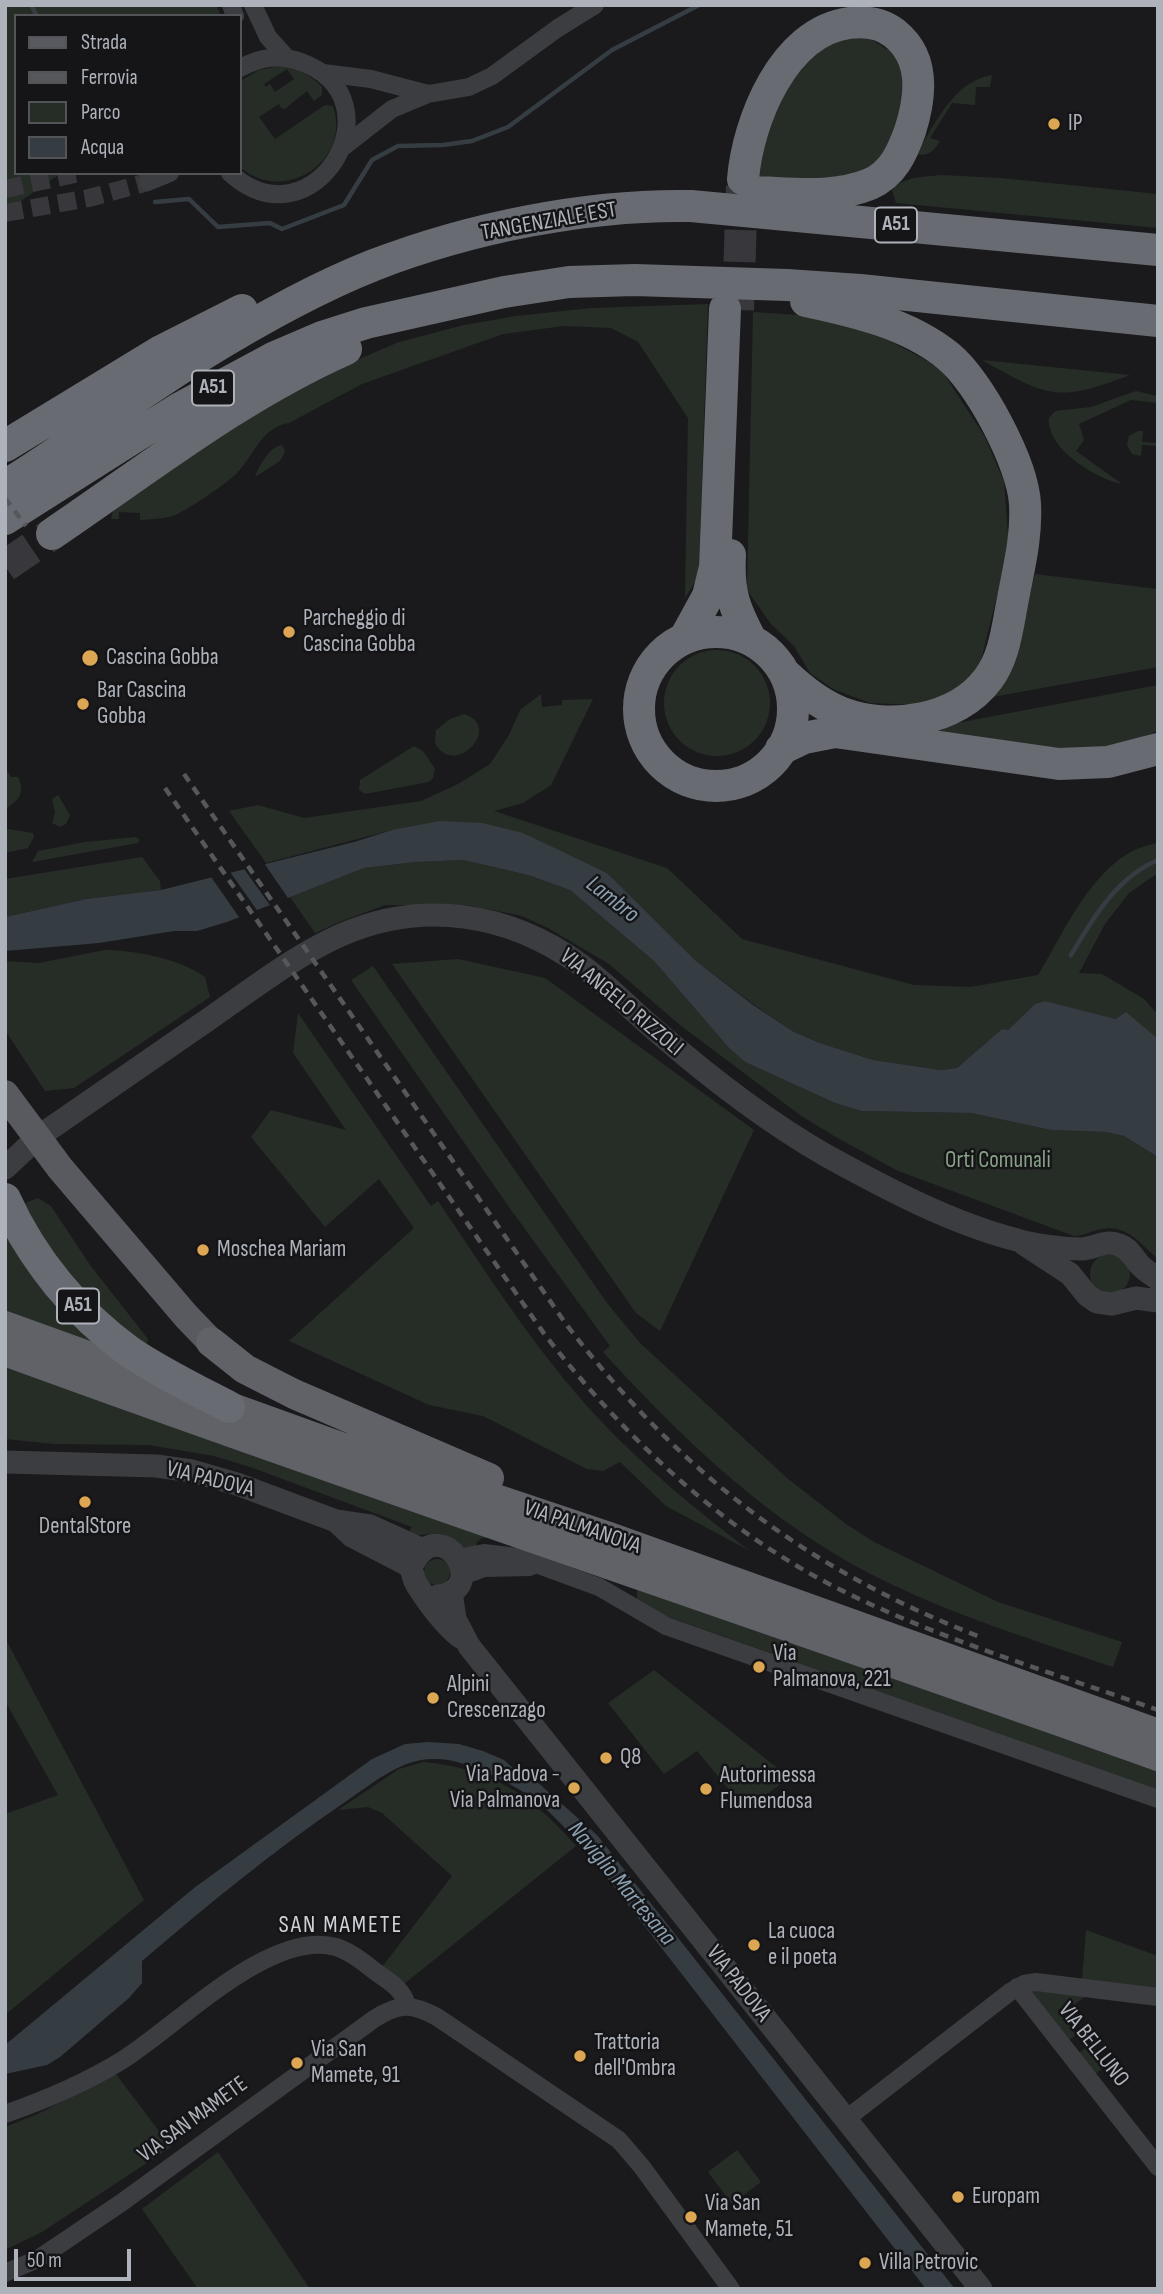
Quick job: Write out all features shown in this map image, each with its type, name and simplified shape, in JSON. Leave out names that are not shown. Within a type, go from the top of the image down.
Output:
[{"type":"highway","points":[[635,207],[645,200],[691,193],[838,192],[864,186],[879,179],[897,160],[906,141],[919,99],[917,69],[903,41],[884,27],[858,22],[832,27],[811,39],[780,74],[761,104],[735,179],[737,127],[756,82],[796,30],[829,5]]},
{"type":"highway","name":"TANGENZIALE EST","points":[[5,486],[202,354],[296,300],[362,270],[419,250],[501,227],[553,217],[656,205],[721,208],[1158,250]]},
{"type":"highway","points":[[5,446],[161,351],[201,330],[289,290],[362,270]]},
{"type":"highway","name":"A51","points":[[5,519],[172,413],[255,366],[340,331],[388,317],[503,292],[569,282],[635,280],[730,300],[860,290],[1158,321]]},
{"type":"highway","points":[[685,638],[705,601],[714,573],[730,300]]},
{"type":"highway","points":[[730,300],[729,580],[736,611],[751,640]]},
{"type":"highway","points":[[730,300],[876,319],[922,338],[964,371],[979,391],[1013,462],[1024,494],[1024,538],[1003,649],[987,682],[962,703],[943,713],[926,717],[866,719],[829,708],[785,674],[771,654],[751,640],[719,632],[700,633],[685,638],[664,652],[651,668],[640,695],[643,733],[657,758],[679,776],[716,786],[753,777],[768,766],[789,734],[793,715],[792,696],[785,674]]},
{"type":"highway","name":"A51","points":[[52,534],[282,380],[443,306]]},
{"type":"highway","points":[[781,750],[804,738],[835,732],[1059,764],[1108,762],[1158,749]]},
{"type":"highway","name":"A51","points":[[8,1206],[38,1257],[60,1286],[97,1324],[131,1353],[229,1407]]},
{"type":"highway","name":"VIA PALMANOVA","points":[[5,1326],[229,1407],[609,1537],[1158,1734]]},
{"type":"highway","points":[[211,1342],[245,1368],[294,1394],[533,1496],[609,1537]]},
{"type":"highway","name":"VIA PALMANOVA","points":[[5,1351],[517,1534],[871,1653],[1158,1756]]},
{"type":"main road","points":[[5,1094],[45,1148],[176,1305],[211,1342]]},
{"type":"street","points":[[253,5],[268,37],[286,57]]},
{"type":"street","points":[[342,148],[392,109],[428,94],[462,89],[492,76],[595,5]]},
{"type":"street","points":[[242,67],[270,57],[286,57],[323,73],[371,79],[428,94]]},
{"type":"street","points":[[232,175],[259,191],[289,192],[318,181],[337,160],[347,123],[334,85],[323,73]]},
{"type":"street","points":[[148,182],[165,175]]},
{"type":"street","name":"VIA ANGELO RIZZOLI","points":[[5,1168],[45,1148],[264,981],[326,942],[359,928],[400,918],[466,916],[491,920],[526,932],[570,957],[604,983],[650,1026],[728,1091],[768,1120],[816,1149],[915,1201],[1019,1241],[1070,1274],[1090,1298],[1110,1304],[1136,1297],[1158,1301]]},
{"type":"street","name":"VIA ANGELO RIZZOLI","points":[[1019,1241],[1077,1249],[1107,1243],[1118,1244],[1126,1248],[1144,1269],[1158,1279]]},
{"type":"street","points":[[1082,1288],[1078,1277],[1079,1265],[1086,1253],[1096,1246]]},
{"type":"street","points":[[1121,1301],[1131,1294],[1138,1282],[1139,1270],[1134,1258]]},
{"type":"street","name":"VIA PADOVA","points":[[5,1455],[18,1461],[37,1463]]},
{"type":"street","name":"VIA PADOVA","points":[[5,1462],[156,1466],[192,1471],[237,1484],[336,1521],[370,1526],[418,1560],[415,1582],[445,1624],[469,1646],[981,2289]]},
{"type":"street","points":[[418,1560],[441,1546],[450,1550],[457,1575]]},
{"type":"street","points":[[423,1592],[437,1596],[457,1575],[484,1568],[541,1567],[599,1587],[658,1623],[1158,1799]]},
{"type":"street","name":"VIA PADOVA","points":[[457,1575],[455,1619],[469,1646]]},
{"type":"street","points":[[5,2114],[66,2089],[122,2060],[219,1989],[267,1959],[289,1949],[319,1945],[347,1951],[401,1991],[407,2006],[424,2010],[445,2022],[619,2140],[642,2167],[731,2289]]},
{"type":"street","points":[[846,2119],[1017,1987],[1040,1982],[1158,1997]]},
{"type":"street","name":"VIA BELLUNO","points":[[1017,1987],[1158,2167]]},
{"type":"street","name":"VIA SAN MAMETE","points":[[5,2273],[38,2259],[110,2210],[374,2019],[395,2007],[407,2006]]},
{"type":"green space","points":[[5,5],[216,5],[220,14],[14,14],[14,175],[58,175],[5,212]]},
{"type":"green space","points":[[861,33],[890,51],[903,67],[908,93],[894,140],[871,171],[855,182],[755,182],[771,101],[799,58],[841,34]]},
{"type":"green space","points":[[280,66],[292,68],[308,76],[322,87],[322,95],[314,101],[307,91],[286,108],[282,109],[279,104],[259,117],[275,139],[325,105],[333,106],[336,126],[333,144],[323,160],[310,172],[293,179],[275,181],[257,178],[242,168],[242,80],[259,70]],"holes":[[[287,69],[294,79],[275,92],[270,84],[266,87],[264,84]]]},
{"type":"green space","points":[[992,75],[990,87],[976,87],[975,105],[952,103],[930,138],[940,141],[933,150],[924,155],[916,154],[956,95],[978,79]]},
{"type":"green space","points":[[941,175],[1001,178],[1158,194],[1158,228],[896,203],[892,190],[897,185],[915,178]]},
{"type":"green space","points":[[708,304],[699,567],[695,582],[685,598],[688,418],[638,342],[611,328],[564,326],[503,334],[362,384],[271,430],[236,474],[179,513],[165,518],[140,520],[140,513],[119,512],[119,519],[111,519],[115,504],[266,399],[399,342],[464,325],[516,316],[591,308]]},
{"type":"green space","points":[[753,312],[829,317],[881,336],[940,368],[985,437],[1004,482],[1009,548],[979,668],[954,693],[918,705],[870,703],[833,689],[810,673],[794,646],[771,624],[747,590]]},
{"type":"green space","points":[[982,360],[1130,375],[1085,390],[1053,392],[1023,382]]},
{"type":"green space","points":[[1136,391],[1157,396],[1158,403],[1131,400],[1079,424],[1084,440],[1076,451],[1122,484],[1100,476],[1075,461],[1064,451],[1050,430],[1049,418],[1055,411],[1091,407]]},
{"type":"green space","points":[[1143,431],[1142,442],[1158,443],[1158,446],[1142,445],[1141,456],[1132,454],[1127,445],[1129,436]]},
{"type":"green space","points":[[282,445],[285,451],[280,461],[255,477],[269,453]]},
{"type":"green space","points":[[1035,574],[1158,589],[1158,667],[987,698],[1016,654]]},
{"type":"green space","points":[[717,650],[737,654],[754,666],[766,683],[770,703],[766,723],[754,740],[737,752],[717,756],[697,752],[680,740],[668,723],[664,703],[668,683],[680,666],[697,654]]},
{"type":"green space","points":[[1158,685],[1158,731],[1118,747],[1053,752],[920,730]]},
{"type":"green space","points":[[541,694],[542,707],[562,705],[562,700],[593,699],[551,785],[523,803],[494,811],[667,868],[742,939],[914,985],[971,987],[1038,975],[1076,909],[1099,879],[1127,854],[1158,842],[1158,873],[1129,893],[1105,924],[1079,973],[1102,974],[1144,999],[1158,1015],[1158,1039],[1116,1019],[1045,1001],[1035,1004],[1008,1030],[1002,1029],[957,1068],[941,1070],[873,1060],[794,1032],[696,961],[607,873],[566,854],[392,830],[266,863],[229,811],[258,805],[304,818],[421,801],[458,784],[490,764],[509,735],[520,710]]},
{"type":"green space","points":[[464,714],[475,720],[479,729],[477,738],[472,747],[463,753],[443,753],[435,743],[436,730],[450,719]]},
{"type":"green space","points":[[414,746],[423,751],[435,769],[429,782],[365,794],[359,790],[360,780]]},
{"type":"green space","points":[[5,768],[11,777],[18,777],[21,792],[14,803],[5,809]]},
{"type":"green space","points":[[58,795],[70,815],[66,824],[60,827],[52,823],[55,813],[52,799]]},
{"type":"green space","points":[[8,829],[33,833],[34,837],[28,848],[5,853],[5,831]]},
{"type":"green space","points":[[136,837],[140,840],[138,843],[32,862],[38,851],[85,842]]},
{"type":"green space","points":[[142,857],[160,881],[161,890],[86,899],[5,917],[5,879]]},
{"type":"green space","name":"Orti Comunali","points":[[463,860],[528,875],[570,890],[654,961],[729,1048],[745,1062],[835,1103],[861,1111],[971,1113],[1051,1130],[1106,1132],[1124,1136],[1158,1157],[1158,1259],[1133,1236],[1119,1229],[1101,1229],[1074,1236],[898,1171],[800,1115],[680,1025],[609,964],[522,916],[467,905],[385,905],[315,933],[290,897],[364,868]]},
{"type":"green space","points":[[105,950],[143,954],[183,965],[205,977],[210,997],[74,1088],[45,1091],[5,1030],[5,961],[39,963]]},
{"type":"green space","points":[[458,959],[545,978],[754,1130],[660,1331],[636,1313],[392,964]]},
{"type":"green space","points":[[373,966],[607,1303],[640,1343],[787,1478],[846,1524],[874,1542],[998,1602],[1122,1642],[1113,1667],[948,1609],[852,1564],[817,1543],[751,1495],[689,1440],[603,1352],[610,1346],[509,1207],[351,980]]},
{"type":"green space","points":[[298,1013],[431,1206],[438,1201],[553,1366],[597,1417],[652,1471],[750,1551],[666,1506],[620,1462],[603,1471],[587,1469],[483,1416],[429,1405],[289,1341],[414,1228],[379,1179],[325,1227],[251,1137],[271,1110],[346,1130],[293,1053]]},
{"type":"green space","points":[[38,1198],[51,1206],[90,1265],[148,1339],[146,1349],[62,1275],[20,1205]]},
{"type":"green space","points":[[5,1230],[114,1356],[5,1317]]},
{"type":"green space","points":[[1110,1254],[1118,1255],[1124,1260],[1129,1266],[1129,1282],[1124,1288],[1118,1293],[1110,1294],[1102,1293],[1096,1288],[1091,1282],[1090,1274],[1091,1266],[1096,1260],[1102,1255]]},
{"type":"green space","points":[[5,1363],[491,1538],[482,1538],[477,1542],[476,1548],[465,1549],[444,1535],[408,1534],[412,1527],[214,1456],[149,1445],[54,1444],[5,1439]]},
{"type":"green space","points":[[437,1559],[446,1563],[450,1572],[446,1581],[437,1585],[428,1581],[424,1572],[428,1563]]},
{"type":"green space","points":[[637,1586],[1158,1772],[1158,1790],[663,1615],[637,1601]]},
{"type":"green space","points":[[5,1638],[144,1900],[5,2015],[5,1814],[58,1795],[5,1701]]},
{"type":"green space","points":[[654,1670],[790,1778],[745,1809],[697,1751],[664,1774],[608,1703]]},
{"type":"green space","points":[[423,1762],[469,1770],[508,1787],[543,1812],[576,1846],[404,1984],[382,1967],[452,1876],[382,1813],[368,1807],[338,1810],[399,1769]]},
{"type":"green space","points":[[1086,1930],[1158,1956],[1158,1990],[1082,1980]]},
{"type":"green space","points":[[1034,1991],[1087,1995],[1074,2005],[1070,2001],[1058,2010],[1076,2035],[1069,2040]]},
{"type":"green space","points":[[1087,2047],[1103,2068],[1095,2074],[1079,2053]]},
{"type":"green space","points":[[115,2073],[171,2147],[42,2232],[5,2250],[5,2127],[38,2114]]},
{"type":"green space","points":[[737,2150],[761,2182],[732,2204],[708,2172]]},
{"type":"green space","points":[[218,2152],[310,2289],[198,2289],[142,2209]]},
{"type":"water","name":"Lambro","points":[[440,821],[482,823],[523,833],[607,873],[696,961],[753,1005],[794,1032],[873,1060],[941,1070],[957,1068],[1002,1029],[1008,1030],[1035,1004],[1045,1001],[1116,1019],[1126,1012],[1158,1039],[1158,1157],[1124,1136],[1106,1132],[1051,1130],[971,1113],[861,1111],[835,1103],[745,1062],[729,1048],[654,961],[570,890],[528,875],[463,860],[364,868],[227,922],[197,931],[174,931],[99,943],[5,951],[5,917],[86,899],[161,890],[392,830]]},
{"type":"water","name":"Naviglio Martesana","points":[[405,1744],[459,1744],[504,1760],[524,1778],[527,1773],[597,1835],[955,2289],[926,2289],[572,1835],[541,1805],[519,1789],[454,1761],[421,1760],[399,1767],[321,1819],[242,1878],[142,1961],[142,1983],[129,1998],[60,2057],[47,2065],[5,2074],[5,2045],[194,1888],[372,1759]]},
{"type":"pier","points":[[262,860],[290,901],[272,908],[242,866]]},
{"type":"pier","points":[[228,869],[259,913],[241,920],[209,874]]},
{"type":"waterway","points":[[31,5],[36,14]]},
{"type":"waterway","points":[[155,202],[189,199],[218,227],[270,223],[282,229],[344,205],[372,160],[398,146],[472,141],[508,127],[612,50],[699,5]]},
{"type":"waterway","points":[[1071,955],[1107,900],[1130,877],[1158,860]]},
{"type":"tunnel","points":[[5,189],[70,175]]},
{"type":"tunnel","points":[[5,213],[89,198],[148,182]]},
{"type":"tunnel","points":[[738,310],[742,186]]},
{"type":"tunnel","points":[[5,566],[52,534]]},
{"type":"railway","points":[[5,498],[26,526]]},
{"type":"railway","points":[[184,774],[566,1324],[609,1378],[655,1427],[702,1471],[752,1512],[860,1582],[983,1638]]},
{"type":"railway","points":[[165,788],[545,1335],[607,1408],[674,1475],[749,1535],[831,1585],[870,1604],[951,1638],[1158,1710]]},
{"type":"place","name":"IP","points":[[1054,124]]},
{"type":"place","name":"Parcheggio di Cascina Gobba","points":[[289,632]]},
{"type":"place","name":"Cascina Gobba","points":[[90,658]]},
{"type":"place","name":"Bar Cascina Gobba","points":[[83,704]]},
{"type":"place","name":"Moschea Mariam","points":[[203,1250]]},
{"type":"place","name":"DentalStore","points":[[85,1502]]},
{"type":"place","name":"Via Palmanova, 221","points":[[759,1667]]},
{"type":"place","name":"Alpini Crescenzago","points":[[433,1698]]},
{"type":"place","name":"Q8","points":[[606,1758]]},
{"type":"place","name":"Via Padova - Via Palmanova","points":[[574,1788]]},
{"type":"place","name":"Autorimessa Flumendosa","points":[[706,1789]]},
{"type":"place","name":"La cuoca e il poeta","points":[[754,1945]]},
{"type":"place","name":"Trattoria dell'Ombra","points":[[580,2056]]},
{"type":"place","name":"Via San Mamete, 91","points":[[297,2063]]},
{"type":"place","name":"Europam","points":[[958,2197]]},
{"type":"place","name":"Via San Mamete, 51","points":[[691,2217]]},
{"type":"place","name":"Villa Petrovic","points":[[865,2263]]},
{"type":"district","name":"SAN MAMETE","points":[[341,1926]]}]
